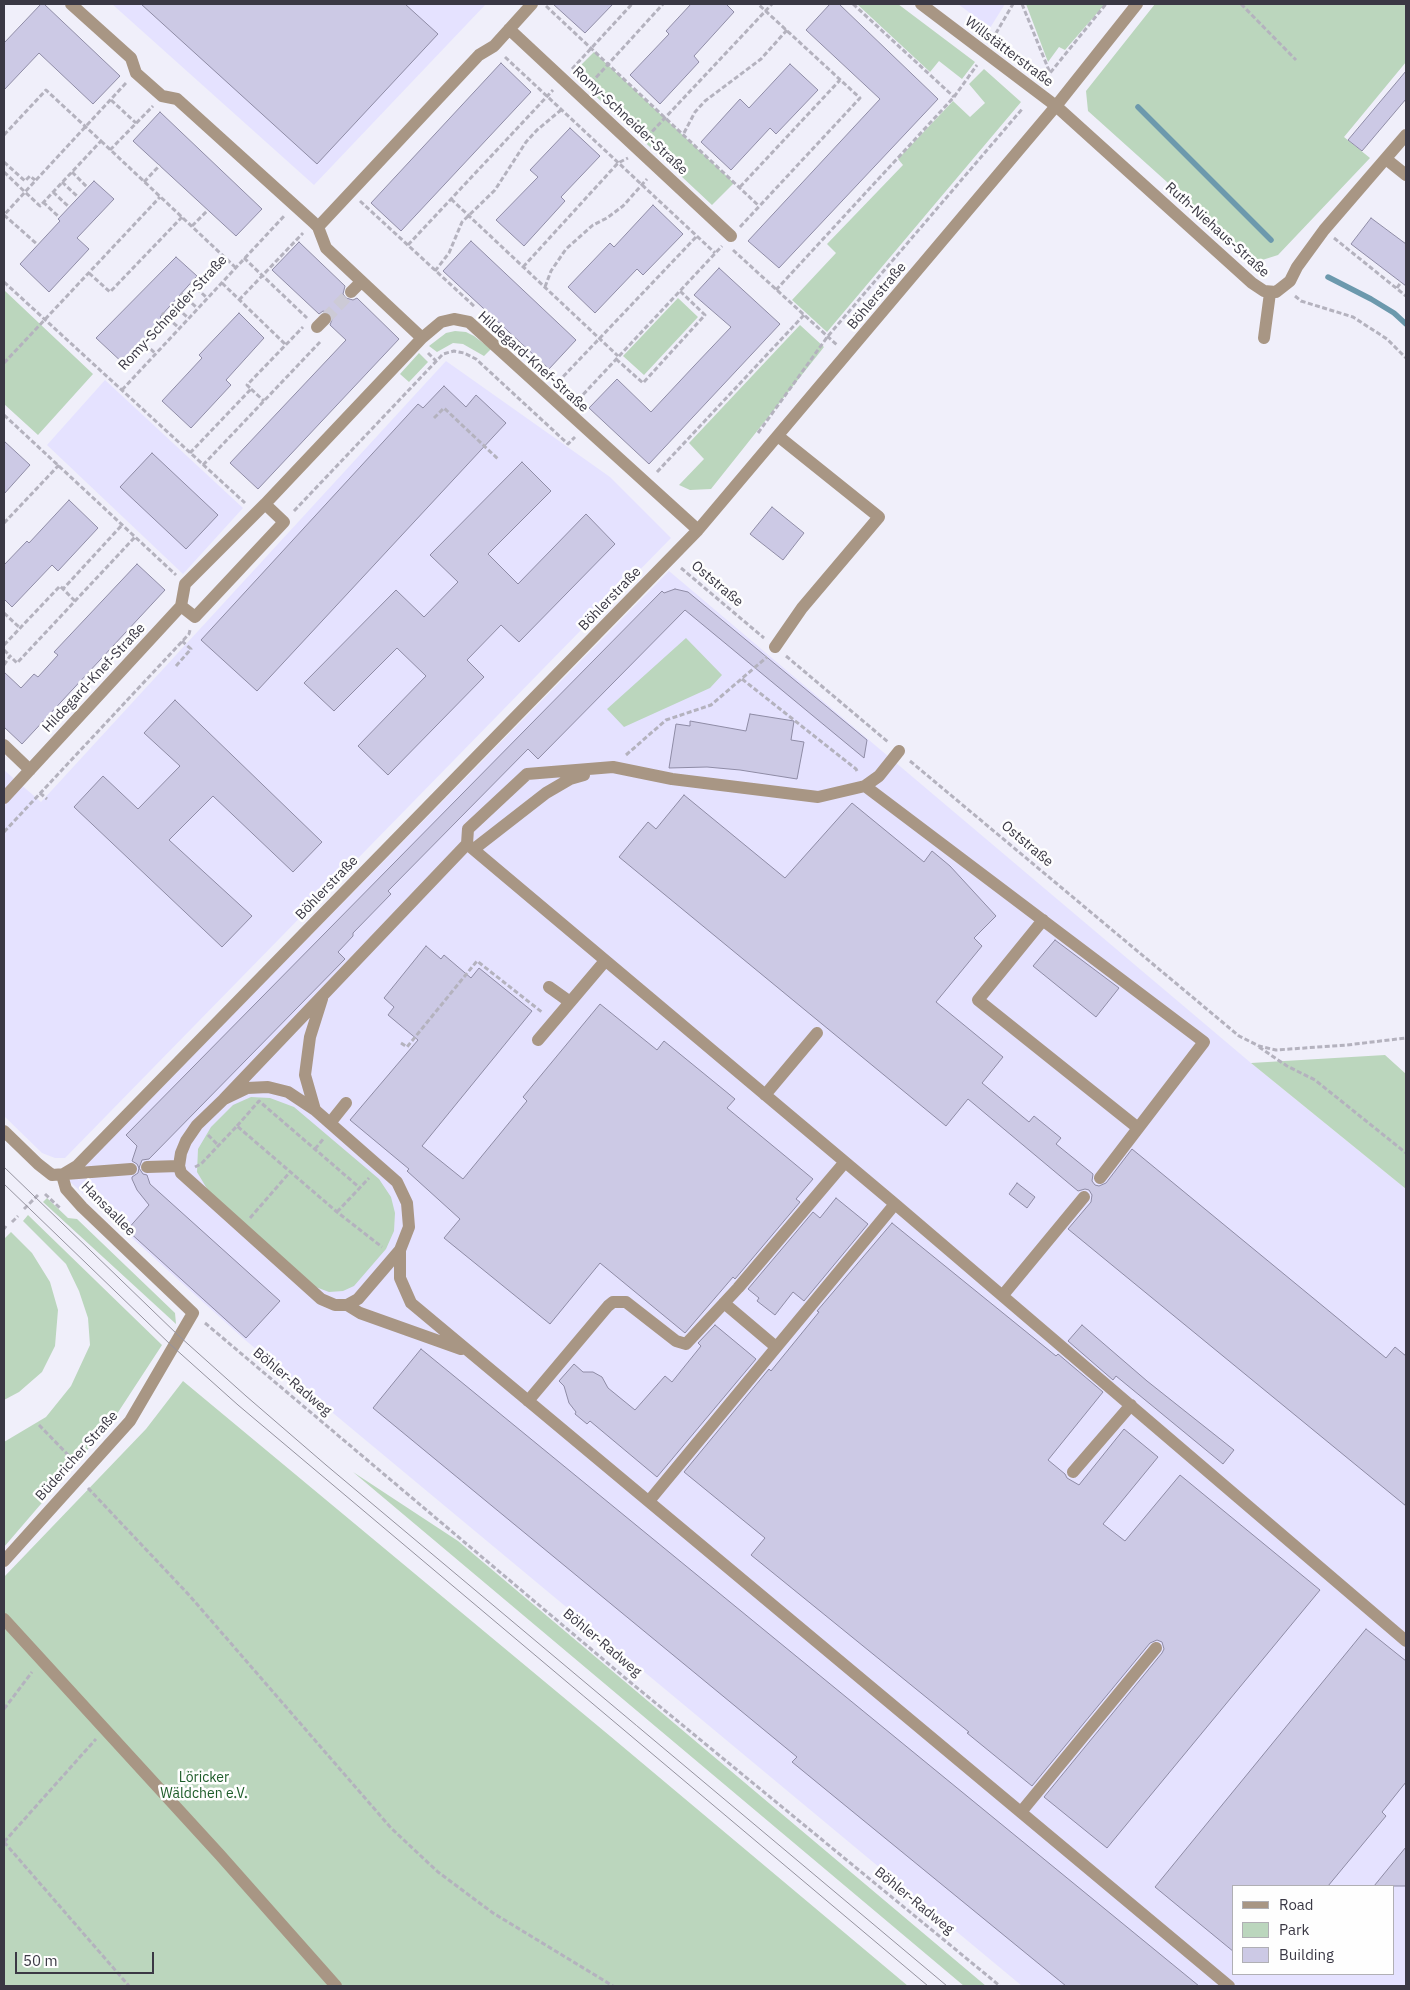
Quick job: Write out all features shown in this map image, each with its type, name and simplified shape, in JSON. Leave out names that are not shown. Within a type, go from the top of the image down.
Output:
[{"type":"street","points":[[71,4],[131,58],[136,73],[162,96],[177,99],[316,224],[326,248],[422,338]]},
{"type":"street","points":[[316,224],[351,192],[479,55],[494,46],[532,4]]},
{"type":"street","name":"Willstätterstraße","points":[[920,4],[1056,106]]},
{"type":"street","name":"Böhlerstraße","points":[[62,1175],[77,1166],[698,530],[1056,106],[1137,4]]},
{"type":"street","name":"Romy-Schneider-Straße","points":[[509,29],[732,236]]},
{"type":"street","name":"Ruth-Niehaus-Straße","points":[[1056,106],[1252,283],[1270,293],[1284,287]]},
{"type":"street","points":[[1284,287],[1324,230],[1406,135]]},
{"type":"street","points":[[1386,160],[1406,175]]},
{"type":"street","points":[[351,292],[361,282]]},
{"type":"street","points":[[1264,338],[1270,293]]},
{"type":"street","name":"Hildegard-Knef-Straße","points":[[185,584],[265,504],[422,338],[441,322],[454,319],[469,322],[698,530]]},
{"type":"street","points":[[775,647],[802,608],[879,517],[778,436]]},
{"type":"street","points":[[185,584],[181,606],[194,617],[284,522],[265,504]]},
{"type":"street","name":"Hildegard-Knef-Straße","points":[[4,798],[181,606]]},
{"type":"street","points":[[4,745],[30,770]]},
{"type":"street","points":[[899,752],[879,776],[865,786],[818,797],[672,780],[613,767],[527,774],[468,829],[470,847],[896,1204],[1406,1641]]},
{"type":"street","points":[[180,1170],[181,1154],[186,1141],[197,1125],[325,992],[470,847],[546,793],[570,779],[613,767]]},
{"type":"street","points":[[865,786],[1204,1042],[1100,1178]]},
{"type":"street","points":[[1043,920],[978,1000],[1138,1128]]},
{"type":"street","points":[[538,1040],[605,961]]},
{"type":"street","points":[[549,986],[570,1002]]},
{"type":"street","points":[[315,1110],[304,1075],[316,1013],[325,992]]},
{"type":"street","points":[[765,1095],[817,1033]]},
{"type":"street","points":[[147,1167],[180,1170],[321,1299],[335,1305],[347,1304],[358,1299],[400,1250],[409,1227],[407,1203],[397,1182],[315,1110],[288,1092],[268,1087],[247,1088],[224,1099]]},
{"type":"street","points":[[330,1123],[346,1103]]},
{"type":"street","points":[[4,1131],[52,1175],[131,1169]]},
{"type":"street","points":[[528,1400],[613,1302],[626,1302],[682,1344],[686,1344],[724,1303],[845,1162]]},
{"type":"street","name":"Hansaallee","points":[[62,1175],[66,1189],[82,1207],[193,1313]]},
{"type":"street","points":[[1003,1296],[1084,1197]]},
{"type":"street","points":[[649,1501],[896,1204]]},
{"type":"street","points":[[400,1250],[400,1278],[411,1303],[1229,1986]]},
{"type":"street","points":[[724,1303],[776,1347]]},
{"type":"street","points":[[347,1304],[360,1313],[468,1352]]},
{"type":"street","name":"Büdericher Straße","points":[[4,1561],[130,1421],[193,1313]]},
{"type":"street","points":[[1073,1472],[1130,1405]]},
{"type":"street","points":[[4,1619],[220,1855],[336,1986]]},
{"type":"street","points":[[1020,1812],[1156,1648]]},
{"type":"path","points":[[544,4],[684,133],[759,206]]},
{"type":"path","points":[[408,245],[632,4]]},
{"type":"path","points":[[591,83],[663,4]]},
{"type":"path","points":[[732,236],[860,98],[758,4]]},
{"type":"path","points":[[523,267],[618,163],[625,161],[772,4]]},
{"type":"path","points":[[853,4],[954,96]]},
{"type":"path","points":[[776,290],[954,96],[985,53],[1013,4]]},
{"type":"path","points":[[1022,4],[1050,73],[1106,4]]},
{"type":"path","points":[[1241,4],[1296,60]]},
{"type":"path","points":[[684,133],[695,112],[705,101],[761,59],[787,30]]},
{"type":"path","points":[[494,46],[716,253]]},
{"type":"path","points":[[38,245],[4,215],[136,73]]},
{"type":"path","points":[[740,187],[840,80]]},
{"type":"path","points":[[4,135],[46,90],[236,267]]},
{"type":"path","points":[[110,150],[162,96]]},
{"type":"path","points":[[111,100],[136,123]]},
{"type":"path","points":[[753,439],[828,336],[1023,108]]},
{"type":"path","points":[[435,271],[449,253],[456,231],[467,215],[495,190],[526,142],[561,110]]},
{"type":"path","points":[[4,172],[40,206],[101,142]]},
{"type":"path","points":[[4,162],[25,181],[30,176],[35,180]]},
{"type":"path","points":[[144,182],[160,165]]},
{"type":"path","points":[[545,287],[566,249],[593,225],[607,218],[623,206],[657,167]]},
{"type":"path","points":[[72,172],[87,187]]},
{"type":"path","points":[[62,182],[78,197]]},
{"type":"path","points":[[53,192],[69,207]]},
{"type":"path","points":[[351,192],[480,311]]},
{"type":"path","points":[[4,364],[160,197]]},
{"type":"path","points":[[451,200],[600,338],[643,383],[705,315],[680,291]]},
{"type":"path","points":[[44,202],[60,217]]},
{"type":"path","name":"Romy-Schneider-Straße","points":[[4,282],[122,390],[294,205]]},
{"type":"path","points":[[192,226],[208,210]]},
{"type":"path","points":[[89,272],[110,292],[182,217]]},
{"type":"path","points":[[239,300],[316,224]]},
{"type":"path","points":[[1324,230],[1406,296]]},
{"type":"path","points":[[547,393],[697,236]]},
{"type":"path","points":[[567,411],[725,243],[847,354]]},
{"type":"path","points":[[1356,256],[1360,251]]},
{"type":"path","points":[[204,465],[325,336],[317,322],[244,258]]},
{"type":"path","points":[[221,282],[286,344]]},
{"type":"path","points":[[1396,288],[1401,282]]},
{"type":"path","points":[[191,283],[207,298]]},
{"type":"path","points":[[1284,287],[1301,301],[1353,318],[1387,339],[1406,358]]},
{"type":"path","points":[[181,293],[197,308]]},
{"type":"path","points":[[172,303],[188,318]]},
{"type":"path","points":[[162,313],[179,328]]},
{"type":"path","points":[[646,484],[804,315]]},
{"type":"path","points":[[264,401],[247,385],[286,344],[317,322]]},
{"type":"path","points":[[145,344],[156,353]]},
{"type":"path","points":[[284,522],[443,354],[454,351],[464,352],[476,359],[568,444],[584,427]]},
{"type":"path","points":[[550,376],[557,383]]},
{"type":"path","points":[[190,453],[251,389]]},
{"type":"path","points":[[122,390],[256,513]]},
{"type":"path","points":[[434,418],[444,408],[498,459]]},
{"type":"path","points":[[4,414],[185,584]]},
{"type":"path","points":[[4,523],[59,465]]},
{"type":"path","points":[[63,589],[122,525]]},
{"type":"path","points":[[4,650],[17,663],[135,537]]},
{"type":"path","name":"Oststraße","points":[[670,559],[1238,1036],[1276,1050],[1347,1045],[1406,1038]]},
{"type":"path","points":[[4,645],[60,586],[75,601]]},
{"type":"path","points":[[4,613],[20,628]]},
{"type":"path","points":[[4,832],[189,634],[194,617]]},
{"type":"path","points":[[176,666],[191,649],[182,641]]},
{"type":"path","points":[[613,767],[666,720],[711,705],[767,657],[775,647]]},
{"type":"path","points":[[4,665],[10,656]]},
{"type":"path","points":[[742,679],[856,769],[865,786]]},
{"type":"path","points":[[40,793],[48,799]]},
{"type":"path","points":[[401,1043],[407,1047],[476,961],[553,1022]]},
{"type":"path","points":[[1253,1043],[1287,1066],[1315,1080],[1406,1152]]},
{"type":"path","points":[[180,1170],[201,1164],[259,1101],[360,1188]]},
{"type":"path","points":[[237,1126],[337,1212],[381,1247],[400,1250]]},
{"type":"path","points":[[202,1130],[218,1145]]},
{"type":"path","points":[[337,1212],[380,1167]]},
{"type":"path","points":[[242,1228],[290,1172]]},
{"type":"path","points":[[24,1210],[38,1196]]},
{"type":"path","points":[[12,1222],[18,1216]]},
{"type":"path","name":"Böhler-Radweg","points":[[193,1313],[638,1689],[1000,1986]]},
{"type":"path","points":[[39,1425],[391,1828],[438,1872],[493,1913],[613,1986]]},
{"type":"path","points":[[4,1709],[42,1660]]},
{"type":"path","points":[[104,1729],[4,1842],[130,1986]]},
{"type":"shaded area","points":[[112,4],[486,4],[314,185]]},
{"type":"shaded area","points":[[958,4],[1005,4],[990,28]]},
{"type":"shaded area","points":[[446,361],[610,477],[671,538],[65,1158],[55,1158],[42,1153],[4,1116],[4,770],[41,802]]},
{"type":"shaded area","points":[[105,380],[243,508],[183,574],[47,445]]},
{"type":"shaded area","points":[[669,571],[1251,1063],[1406,1189],[1406,1986],[1022,1986],[244,1339],[69,1181]]},
{"type":"green space","points":[[857,4],[898,4],[975,62],[962,79],[939,61],[930,72]]},
{"type":"green space","points":[[1026,4],[1105,4],[1065,50],[1059,47],[1048,62]]},
{"type":"green space","points":[[1155,4],[1406,4],[1406,62],[1344,137],[1370,158],[1278,255],[1256,262],[1088,111],[1086,91]]},
{"type":"green space","points":[[594,52],[734,183],[712,205],[572,74]]},
{"type":"green space","points":[[984,69],[1021,102],[827,332],[792,300],[836,253],[827,244],[903,165],[898,159],[953,101],[970,117],[985,103],[969,84]]},
{"type":"green space","points":[[4,290],[93,374],[38,435],[4,404]]},
{"type":"green space","points":[[678,298],[698,317],[644,375],[623,356]]},
{"type":"green space","points":[[800,325],[824,347],[711,489],[690,490],[679,485],[704,459],[689,443]]},
{"type":"green space","points":[[455,331],[466,332],[474,336],[491,349],[484,356],[463,344],[453,343],[437,352],[429,346],[446,333]]},
{"type":"green space","points":[[419,353],[428,362],[409,382],[400,374]]},
{"type":"green space","points":[[686,638],[722,675],[710,688],[624,727],[607,709]]},
{"type":"green space","points":[[1385,1055],[1406,1074],[1406,1189],[1251,1063]]},
{"type":"green space","points":[[251,1097],[270,1098],[294,1107],[379,1179],[391,1197],[395,1213],[394,1231],[386,1249],[354,1286],[343,1291],[329,1292],[313,1286],[209,1192],[197,1172],[198,1149],[211,1127],[233,1105]]},
{"type":"green space","points":[[47,1198],[68,1218],[77,1219],[175,1313],[176,1324],[43,1202]]},
{"type":"green space","points":[[28,1215],[162,1345],[113,1420],[4,1547],[4,1442],[46,1417],[71,1386],[90,1345],[88,1318],[79,1291],[66,1264],[23,1221]]},
{"type":"green space","points":[[11,1232],[32,1253],[50,1282],[58,1310],[55,1346],[42,1372],[19,1392],[4,1400],[4,1239]]},
{"type":"green space","name":"Löricker Wäldchen e.V.","points":[[183,1381],[908,1986],[4,1986],[4,1577],[146,1429]]},
{"type":"green space","points":[[353,1472],[458,1541],[986,1986],[964,1986]]},
{"type":"building","points":[[41,4],[44,4],[120,76],[93,104],[39,53],[4,90],[4,43]]},
{"type":"building","points":[[141,4],[405,4],[438,34],[317,164]]},
{"type":"building","points":[[553,4],[613,4],[585,33]]},
{"type":"building","points":[[691,4],[726,4],[734,12],[694,56],[699,62],[660,104],[630,75],[669,34],[666,31]]},
{"type":"building","points":[[830,4],[839,4],[938,99],[779,268],[748,241],[880,99],[806,30]]},
{"type":"building","points":[[501,63],[531,92],[401,231],[371,203]]},
{"type":"building","points":[[790,64],[818,90],[776,134],[770,128],[731,170],[701,142],[740,99],[749,108]]},
{"type":"building","points":[[1406,71],[1406,99],[1362,151],[1348,140]]},
{"type":"building","points":[[160,112],[262,209],[236,236],[133,141]]},
{"type":"building","points":[[570,128],[600,156],[561,197],[565,201],[524,246],[496,220],[538,177],[530,170]]},
{"type":"building","points":[[94,181],[114,199],[77,238],[89,249],[49,292],[20,264],[60,221],[58,219]]},
{"type":"building","points":[[653,205],[683,234],[643,275],[637,269],[595,313],[568,287],[610,243],[614,247]]},
{"type":"building","points":[[1371,218],[1406,244],[1406,286],[1351,244]]},
{"type":"building","points":[[471,241],[576,340],[549,369],[443,271]]},
{"type":"building","points":[[299,242],[345,286],[343,294],[346,298],[353,300],[357,298],[399,339],[258,489],[230,463],[346,340],[330,325],[333,317],[330,313],[323,311],[319,314],[272,270]]},
{"type":"building","points":[[176,257],[197,276],[160,317],[165,322],[125,365],[96,338]]},
{"type":"building","points":[[719,268],[780,324],[649,464],[589,408],[617,379],[651,412],[731,327],[694,295]]},
{"type":"building","points":[[239,313],[264,338],[226,380],[231,385],[191,428],[162,401],[202,358],[199,355]]},
{"type":"building","points":[[444,386],[466,407],[476,395],[506,423],[257,691],[201,640],[418,404],[423,408]]},
{"type":"building","points":[[4,441],[30,465],[4,494]]},
{"type":"building","points":[[152,453],[218,515],[186,549],[120,487]]},
{"type":"building","points":[[522,462],[551,491],[488,554],[518,584],[586,514],[615,544],[519,642],[501,625],[467,660],[484,677],[388,775],[358,746],[426,676],[397,648],[334,711],[304,683],[396,590],[424,617],[458,582],[430,555]]},
{"type":"building","points":[[69,500],[98,528],[58,571],[52,565],[12,607],[4,599],[4,565],[27,541],[29,543]]},
{"type":"building","points":[[772,507],[804,533],[783,560],[750,534]]},
{"type":"building","points":[[137,564],[165,590],[22,744],[4,727],[4,672],[21,688],[34,674],[38,677],[58,655],[54,652]]},
{"type":"building","points":[[675,589],[688,592],[867,740],[864,758],[685,610],[538,759],[528,749],[388,891],[391,894],[353,933],[353,936],[338,952],[345,959],[149,1159],[142,1160],[139,1168],[132,1161],[137,1146],[126,1135],[662,591],[664,593]]},
{"type":"building","points":[[175,700],[322,842],[293,872],[213,796],[169,840],[252,916],[222,947],[74,807],[103,776],[138,809],[180,766],[144,733]]},
{"type":"building","points":[[750,714],[794,721],[791,740],[804,742],[797,779],[707,767],[669,768],[676,724],[690,726],[690,721],[746,731]]},
{"type":"building","points":[[684,795],[785,878],[852,803],[924,862],[932,851],[950,866],[996,916],[974,938],[982,946],[936,1002],[1003,1057],[982,1083],[1029,1122],[1034,1116],[1061,1138],[1056,1144],[1093,1174],[1092,1181],[1095,1185],[1099,1186],[1106,1183],[1132,1149],[1386,1358],[1395,1347],[1406,1356],[1406,1506],[1068,1229],[1091,1202],[1092,1195],[1089,1190],[1078,1191],[968,1099],[946,1126],[619,857],[648,822],[656,829]]},
{"type":"building","points":[[1055,940],[1119,988],[1096,1017],[1033,966]]},
{"type":"building","points":[[426,946],[441,959],[444,955],[471,978],[479,968],[532,1011],[422,1146],[463,1179],[527,1101],[523,1097],[600,1004],[657,1050],[664,1041],[735,1099],[727,1108],[813,1179],[796,1199],[800,1202],[735,1279],[733,1277],[685,1333],[600,1263],[550,1324],[444,1238],[460,1219],[407,1171],[409,1169],[350,1120],[418,1040],[388,1015],[394,1007],[384,998]]},
{"type":"building","points":[[139,1168],[143,1174],[147,1175],[150,1184],[280,1301],[246,1338],[127,1230],[149,1205],[137,1190],[132,1179],[138,1173]]},
{"type":"building","points":[[1017,1183],[1035,1197],[1027,1208],[1009,1194]]},
{"type":"building","points":[[836,1198],[868,1224],[804,1301],[793,1292],[775,1315],[757,1301],[759,1298],[748,1289],[813,1212],[820,1218]]},
{"type":"building","points":[[892,1223],[1056,1356],[1058,1354],[1103,1392],[1048,1460],[1065,1474],[1067,1478],[1079,1485],[1124,1429],[1158,1457],[1103,1524],[1125,1541],[1180,1475],[1320,1590],[1107,1848],[1044,1797],[1162,1653],[1164,1649],[1162,1642],[1157,1640],[1150,1643],[1032,1786],[967,1733],[969,1732],[751,1555],[765,1538],[684,1472],[769,1369],[771,1371],[819,1312],[817,1311]]},
{"type":"building","points":[[715,1325],[756,1359],[657,1477],[590,1421],[587,1424],[575,1414],[576,1412],[569,1403],[564,1386],[559,1381],[574,1364],[583,1372],[593,1372],[602,1377],[608,1388],[635,1410],[665,1376],[672,1382],[701,1346],[698,1343]]},
{"type":"building","points":[[1082,1325],[1147,1381],[1234,1450],[1223,1464],[1116,1376],[1113,1380],[1068,1341]]},
{"type":"building","points":[[421,1349],[1199,1986],[1066,1986],[792,1762],[797,1757],[373,1408]]},
{"type":"building","points":[[1366,1629],[1406,1661],[1406,1782],[1382,1812],[1386,1816],[1329,1885],[1232,1885],[1232,1950],[1155,1887]]},
{"type":"building","points":[[1406,1847],[1406,1886],[1375,1885]]},
{"type":"waterway","points":[[1138,107],[1271,240]]},
{"type":"waterway","points":[[1328,277],[1371,299],[1394,313],[1406,324]]},
{"type":"tunnel","points":[[325,319],[351,292]]},
{"type":"tram line","points":[[4,1167],[179,1336],[246,1396],[947,1986]]},
{"type":"tram line","points":[[4,1184],[172,1346],[238,1405],[928,1986]]}]
